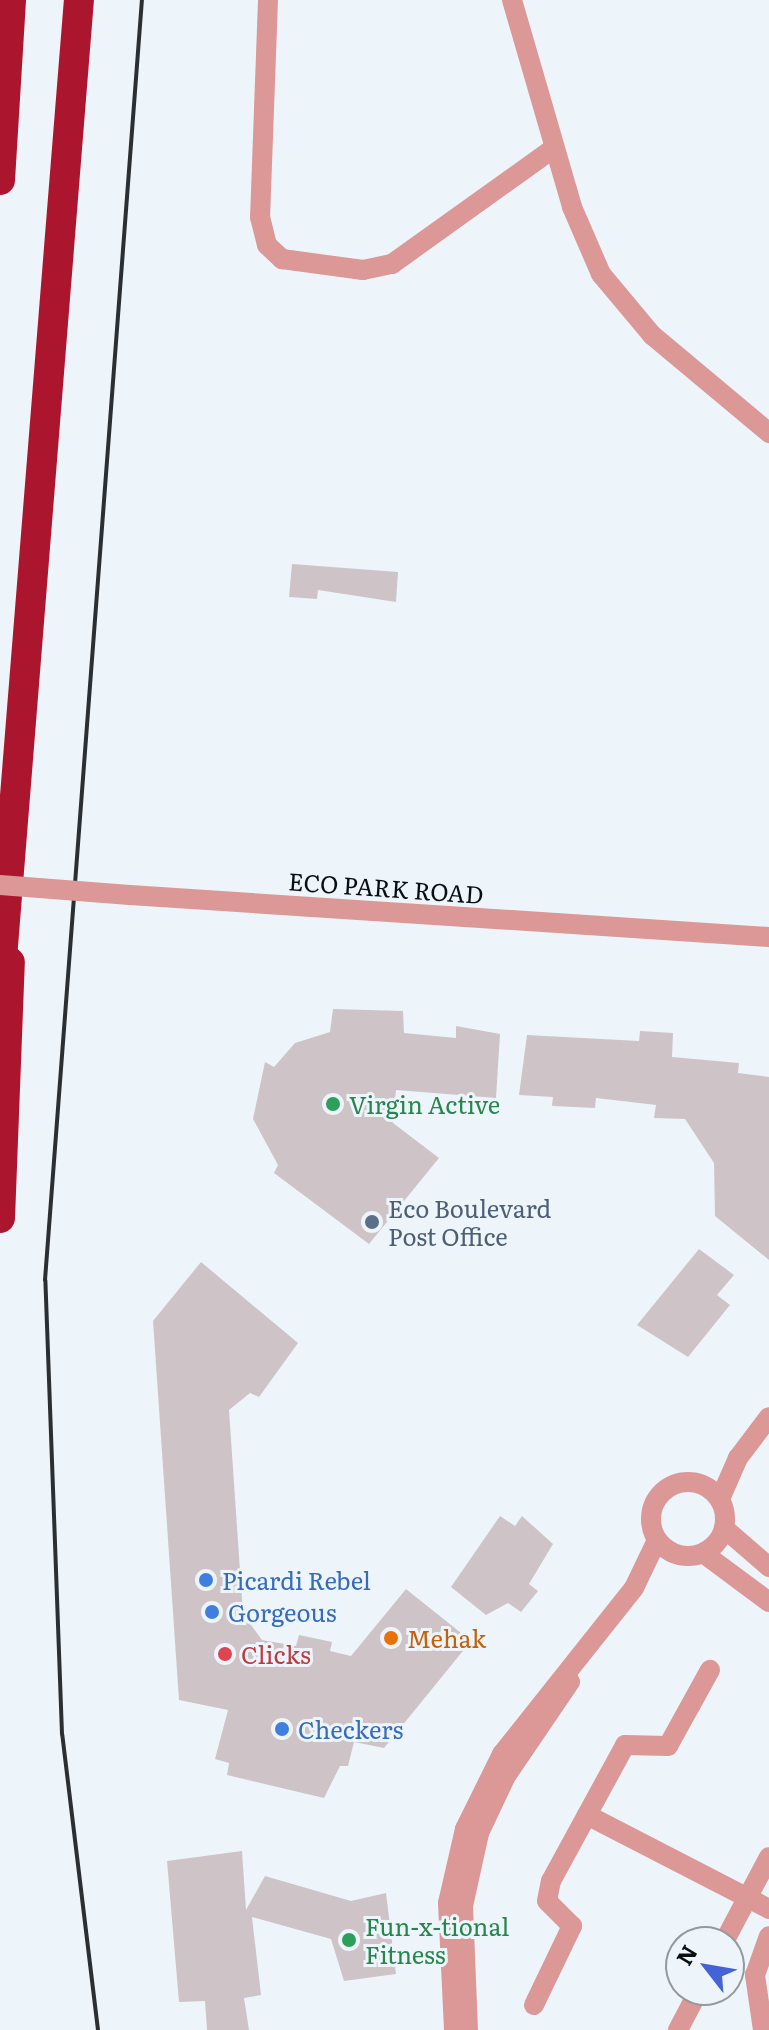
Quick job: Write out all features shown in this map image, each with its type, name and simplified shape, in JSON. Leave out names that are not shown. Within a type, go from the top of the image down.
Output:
[{"type":"highway","points":[[0,180],[11,0]]},
{"type":"highway","points":[[0,983],[79,0]]},
{"type":"highway","points":[[0,1218],[16,812]]},
{"type":"street","points":[[268,0],[260,217],[267,245],[282,259],[363,270],[392,264],[554,148]]},
{"type":"street","points":[[512,0],[554,148],[585,241],[613,292],[652,335],[769,433]]},
{"type":"street","name":"ECO PARK ROAD","points":[[0,885],[769,937]]},
{"type":"street","points":[[769,1417],[738,1458],[720,1499],[724,1528],[769,1567]]},
{"type":"street","points":[[679,1555],[657,1540],[651,1521],[655,1500],[672,1485],[696,1482],[738,1458]]},
{"type":"street","points":[[696,1482],[720,1499]]},
{"type":"street","points":[[703,1553],[724,1528]]},
{"type":"street","points":[[454,2030],[448,1903],[465,1829],[502,1754],[634,1588],[657,1540]]},
{"type":"street","points":[[634,1588],[679,1555],[703,1553],[769,1602]]},
{"type":"street","points":[[468,2030],[463,1906],[479,1833],[506,1776],[593,1642]]},
{"type":"street","points":[[534,2005],[572,1926],[547,1893],[587,1815],[628,1742],[668,1746],[710,1670]]},
{"type":"street","points":[[587,1815],[769,1909]]},
{"type":"street","points":[[732,1926],[769,1857]]},
{"type":"street","points":[[763,2030],[755,1975],[769,1936]]},
{"type":"street","points":[[678,2030],[691,2006]]},
{"type":"building","points":[[292,564],[398,572],[396,602],[318,590],[317,599],[289,597]]},
{"type":"building","points":[[333,1009],[403,1011],[404,1033],[456,1038],[456,1026],[500,1034],[496,1098],[396,1090],[393,1123],[439,1158],[369,1244],[274,1173],[278,1165],[253,1119],[265,1062],[274,1067],[295,1043],[330,1032]]},
{"type":"building","points":[[640,1031],[673,1033],[672,1057],[739,1063],[738,1073],[769,1077],[769,1260],[715,1216],[714,1163],[685,1119],[654,1118],[656,1105],[596,1098],[595,1108],[552,1106],[553,1097],[519,1095],[527,1035],[639,1041]]},
{"type":"building","points":[[699,1249],[734,1275],[717,1295],[730,1305],[688,1357],[637,1325]]},
{"type":"building","points":[[201,1262],[298,1343],[259,1397],[250,1393],[229,1410],[243,1614],[262,1640],[296,1646],[299,1635],[332,1642],[330,1651],[351,1656],[406,1589],[471,1641],[384,1748],[354,1742],[348,1766],[340,1766],[324,1798],[227,1775],[229,1763],[215,1759],[228,1710],[179,1700],[153,1321]]},
{"type":"building","points":[[500,1516],[515,1526],[522,1516],[553,1544],[529,1584],[538,1591],[521,1612],[508,1603],[486,1615],[451,1587]]},
{"type":"building","points":[[242,1851],[246,1910],[265,1876],[351,1901],[386,1893],[396,1974],[344,1981],[331,1939],[252,1917],[261,1995],[244,1998],[249,2030],[207,2030],[205,2001],[179,2002],[167,1861]]},
{"type":"railway","points":[[98,2030],[62,1734],[45,1280],[142,0]]},
{"type":"place","name":"Virgin Active","points":[[333,1104]]},
{"type":"place","name":"Eco Boulevard Post Office","points":[[372,1222]]},
{"type":"place","name":"Picardi Rebel","points":[[206,1580]]},
{"type":"place","name":"Gorgeous","points":[[212,1612]]},
{"type":"place","name":"Mehak","points":[[391,1638]]},
{"type":"place","name":"Clicks","points":[[225,1654]]},
{"type":"place","name":"Checkers","points":[[282,1729]]},
{"type":"place","name":"Fun-x-tional Fitness","points":[[349,1940]]}]
